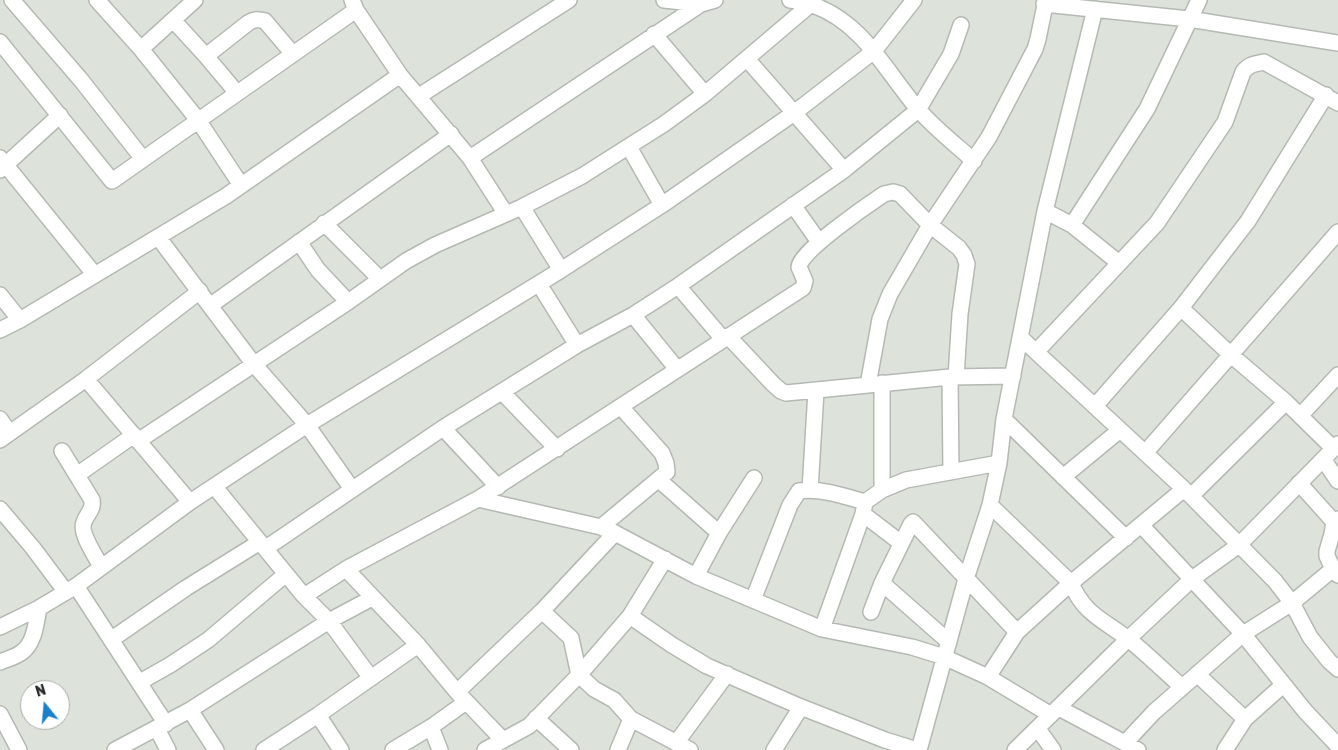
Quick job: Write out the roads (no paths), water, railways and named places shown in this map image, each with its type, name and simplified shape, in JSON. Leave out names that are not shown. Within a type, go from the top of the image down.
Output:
[{"type":"street","points":[[12,0],[81,80],[143,159]]},
{"type":"street","points":[[97,0],[198,120],[241,185]]},
{"type":"street","points":[[140,49],[195,0]]},
{"type":"street","points":[[419,96],[569,0]]},
{"type":"street","points":[[664,0],[705,1]]},
{"type":"street","points":[[790,0],[811,4],[832,13],[851,26],[874,51],[918,110],[974,161]]},
{"type":"street","points":[[0,627],[39,608],[71,589],[190,502],[307,425],[562,270],[662,205],[794,113],[874,51],[914,0]]},
{"type":"street","points":[[1072,225],[1147,109],[1199,0]]},
{"type":"street","points":[[470,158],[705,1]]},
{"type":"street","points":[[882,490],[875,384],[880,319],[890,294],[930,225],[989,137],[1035,49],[1045,2],[1189,19],[1338,43]]},
{"type":"street","points":[[77,475],[348,302],[406,260],[435,245],[522,207],[582,176],[664,124],[705,94],[811,4]]},
{"type":"street","points":[[0,42],[112,181],[292,54],[354,5],[400,75],[470,158],[506,214]]},
{"type":"street","points":[[630,616],[707,666],[801,707],[885,740],[918,750],[966,579],[990,505],[1004,420],[1045,211],[1095,9]]},
{"type":"street","points":[[173,20],[237,93]]},
{"type":"street","points":[[206,56],[248,23],[259,20],[265,22],[292,54]]},
{"type":"street","points":[[112,638],[186,588],[263,545],[352,489],[443,428],[577,345],[678,286],[844,170],[918,110],[951,54],[961,25]]},
{"type":"street","points":[[654,34],[705,94]]},
{"type":"street","points":[[747,59],[844,170]]},
{"type":"street","points":[[1036,352],[1157,223],[1225,122],[1243,72],[1247,67],[1264,62],[1332,99],[1248,221],[1181,308],[1095,406]]},
{"type":"street","points":[[0,330],[95,275],[241,185],[400,75]]},
{"type":"street","points":[[60,115],[2,164],[95,275]]},
{"type":"street","points":[[211,305],[451,134]]},
{"type":"street","points":[[628,147],[662,205]]},
{"type":"street","points":[[304,596],[346,569],[498,487],[725,337],[803,288],[805,281],[798,264],[819,242],[884,194],[893,192],[907,199],[930,225],[959,248],[967,264],[953,377],[951,472]]},
{"type":"street","points":[[793,205],[819,242]]},
{"type":"street","points":[[522,207],[562,270]]},
{"type":"street","points":[[1045,211],[1072,225],[1119,263]]},
{"type":"street","points":[[324,223],[380,279]]},
{"type":"street","points":[[1145,453],[1338,232]]},
{"type":"street","points":[[158,237],[253,363],[307,425],[352,489]]},
{"type":"street","points":[[298,242],[318,270],[348,302]]},
{"type":"street","points":[[539,284],[577,345]]},
{"type":"street","points":[[678,286],[725,337],[781,391],[792,394],[953,377],[1013,376]]},
{"type":"street","points":[[0,418],[5,436],[86,379],[200,291]]},
{"type":"street","points":[[0,295],[20,320]]},
{"type":"street","points":[[1015,750],[1192,579],[1239,545],[1336,446],[1231,355],[1181,308]]},
{"type":"street","points":[[633,314],[677,369]]},
{"type":"street","points":[[1020,337],[1187,493],[1275,581],[1292,602],[1310,637],[1329,661],[1338,669]]},
{"type":"street","points":[[1300,416],[1338,375]]},
{"type":"street","points":[[86,379],[190,502]]},
{"type":"street","points":[[810,490],[816,391]]},
{"type":"street","points":[[502,392],[557,449]]},
{"type":"street","points":[[988,677],[1017,632],[1071,583],[1141,525],[1187,493],[1286,402]]},
{"type":"street","points":[[601,527],[667,472],[662,453],[621,407]]},
{"type":"street","points":[[1004,420],[1126,538]]},
{"type":"street","points":[[443,428],[498,487]]},
{"type":"street","points":[[1063,476],[1120,430]]},
{"type":"street","points":[[62,451],[92,500],[93,506],[83,527],[101,567]]},
{"type":"street","points":[[1322,459],[1338,481]]},
{"type":"street","points":[[822,629],[864,508],[882,490],[906,480],[998,462]]},
{"type":"street","points":[[696,576],[719,533],[754,478]]},
{"type":"street","points":[[659,480],[719,533]]},
{"type":"street","points":[[882,583],[946,649],[988,677],[1055,712],[1132,747],[1154,712],[1197,674],[1244,634],[1336,572],[1327,556],[1327,551],[1336,520],[1299,483]]},
{"type":"street","points":[[214,486],[304,596],[329,621],[371,678]]},
{"type":"street","points":[[753,600],[794,496],[799,491],[810,490],[832,493],[864,508],[901,543]]},
{"type":"street","points":[[478,499],[601,527],[696,576],[822,629],[921,649],[946,649]]},
{"type":"street","points":[[990,505],[1071,583],[1077,598],[1085,608],[1128,639],[1182,687]]},
{"type":"street","points":[[0,509],[112,638],[140,682],[161,727],[168,750]]},
{"type":"street","points":[[871,612],[882,583],[910,524],[915,522],[1017,632]]},
{"type":"street","points":[[1141,525],[1244,634],[1283,684],[1338,746],[1334,750]]},
{"type":"street","points":[[393,750],[431,727],[615,533]]},
{"type":"street","points":[[485,750],[529,726],[579,675],[630,616],[665,559]]},
{"type":"street","points":[[346,569],[418,645],[461,697],[503,740]]},
{"type":"street","points":[[140,682],[208,640],[247,609],[286,574]]},
{"type":"street","points":[[115,750],[190,710],[329,621],[372,598]]},
{"type":"street","points":[[0,662],[22,652],[28,646],[32,638],[39,608]]},
{"type":"street","points":[[542,612],[571,638],[579,675],[594,689],[614,700],[631,719],[690,750]]},
{"type":"street","points":[[264,750],[318,715],[418,645]]},
{"type":"street","points":[[676,743],[727,674]]},
{"type":"street","points":[[1197,674],[1245,719]]},
{"type":"street","points":[[1225,750],[1245,719],[1283,684]]},
{"type":"street","points":[[774,750],[801,707]]},
{"type":"street","points":[[190,710],[216,750]]},
{"type":"street","points":[[0,714],[19,750]]},
{"type":"street","points":[[318,715],[341,750]]},
{"type":"street","points":[[536,718],[571,750]]},
{"type":"street","points":[[618,750],[631,719]]},
{"type":"street","points":[[431,727],[440,750]]},
{"type":"street","points":[[1038,729],[1053,750]]}]
